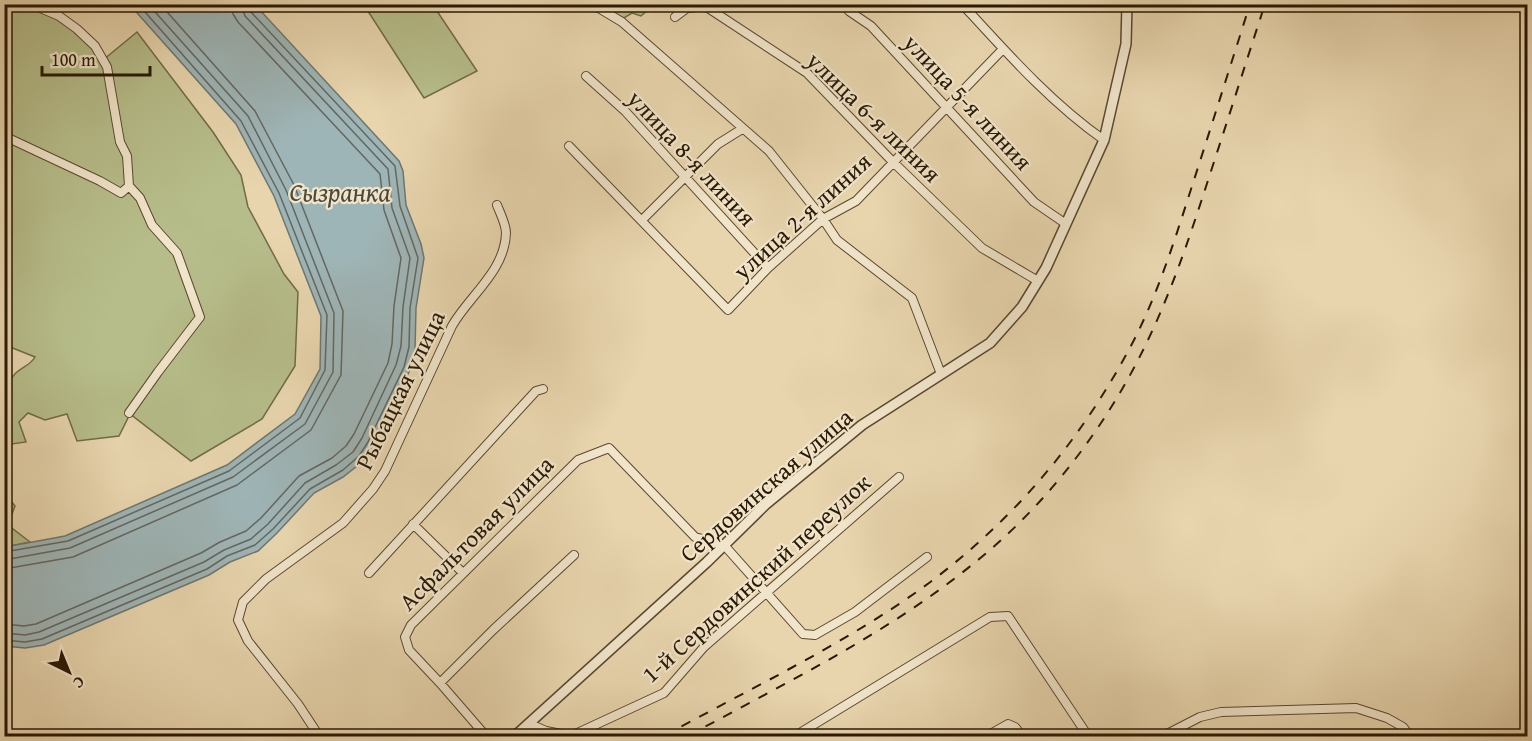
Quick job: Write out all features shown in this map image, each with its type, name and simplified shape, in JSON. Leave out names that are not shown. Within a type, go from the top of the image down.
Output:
[{"type":"street","points":[[31,4],[59,16],[77,29],[95,46],[107,67],[120,142],[127,156],[129,186],[140,198],[152,225],[177,253],[200,317],[129,413]]},
{"type":"street","points":[[592,4],[622,21],[769,151],[837,240],[912,297],[941,374]]},
{"type":"street","name":"улица 5-я линия","points":[[843,4],[849,12],[871,26],[1034,202],[1066,224]]},
{"type":"street","points":[[963,4],[1003,49],[1077,121],[1104,140]]},
{"type":"street","name":"Сердовинская улица","points":[[515,736],[766,504],[862,425],[990,344],[1022,308],[1066,224],[1104,140],[1126,44],[1127,4]]},
{"type":"street","name":"улица 6-я линия","points":[[675,17],[695,6],[705,6],[807,73],[892,161],[982,248],[1038,281]]},
{"type":"street","name":"улица 2-я линия","points":[[642,220],[728,310],[768,268],[823,219],[856,201],[892,161],[1003,49]]},
{"type":"street","name":"улица 8-я линия","points":[[586,76],[625,111],[768,268]]},
{"type":"street","points":[[569,146],[642,220],[718,144],[742,129]]},
{"type":"street","points":[[4,136],[121,193],[129,186]]},
{"type":"street","name":"Рыбацкая улица","points":[[319,736],[298,704],[248,641],[237,620],[243,602],[266,579],[342,523],[373,489],[385,471],[460,311],[476,295],[501,255],[506,231],[497,206]]},
{"type":"street","points":[[369,573],[536,392],[543,389]]},
{"type":"street","name":"Асфальтовая улица","points":[[440,683],[408,650],[405,637],[411,625],[578,460],[609,448],[695,537],[724,545]]},
{"type":"street","name":"1-й Сердовинский переулок","points":[[530,724],[546,731],[571,736],[664,693],[704,647],[899,477]]},
{"type":"street","points":[[413,524],[463,573]]},
{"type":"street","points":[[724,545],[803,634],[815,635],[855,612],[927,557]]},
{"type":"street","points":[[486,736],[440,683],[574,555]]},
{"type":"street","points":[[795,736],[990,617],[1008,616],[1088,736]]},
{"type":"street","points":[[1163,736],[1200,717],[1221,712],[1356,708],[1388,718],[1403,727],[1410,736]]},
{"type":"street","points":[[987,736],[1008,724],[1015,727],[1022,736]]},
{"type":"green space","points":[[5,5],[31,5],[77,29],[103,60],[137,32],[213,132],[241,175],[248,207],[284,274],[298,292],[295,366],[262,419],[191,461],[130,414],[119,436],[77,441],[67,414],[45,420],[28,413],[19,422],[26,442],[5,445],[4,409],[7,389],[14,375],[35,357],[5,345]]},
{"type":"green space","points":[[364,5],[433,5],[477,71],[424,98]]},
{"type":"green space","points":[[603,5],[648,5],[651,7],[641,16],[632,13],[624,18],[610,12]]},
{"type":"green space","points":[[4,492],[15,506],[8,525],[30,542],[5,547]]},
{"type":"water","name":"Сызранка","points":[[130,5],[251,5],[259,9],[399,161],[403,171],[406,205],[424,258],[416,308],[415,349],[409,372],[373,445],[362,462],[343,477],[314,493],[258,551],[230,562],[209,575],[44,645],[25,648],[5,646],[5,547],[65,536],[227,465],[295,414],[320,369],[321,316],[274,196],[236,124]]},
{"type":"railway","points":[[664,736],[833,645],[929,583],[991,531],[1019,503],[1070,443],[1114,376],[1151,302],[1180,223],[1250,4]]},
{"type":"railway","points":[[688,736],[835,656],[906,613],[940,589],[1000,541],[1050,490],[1072,463],[1094,434],[1131,373],[1166,299],[1198,212],[1265,4]]}]
